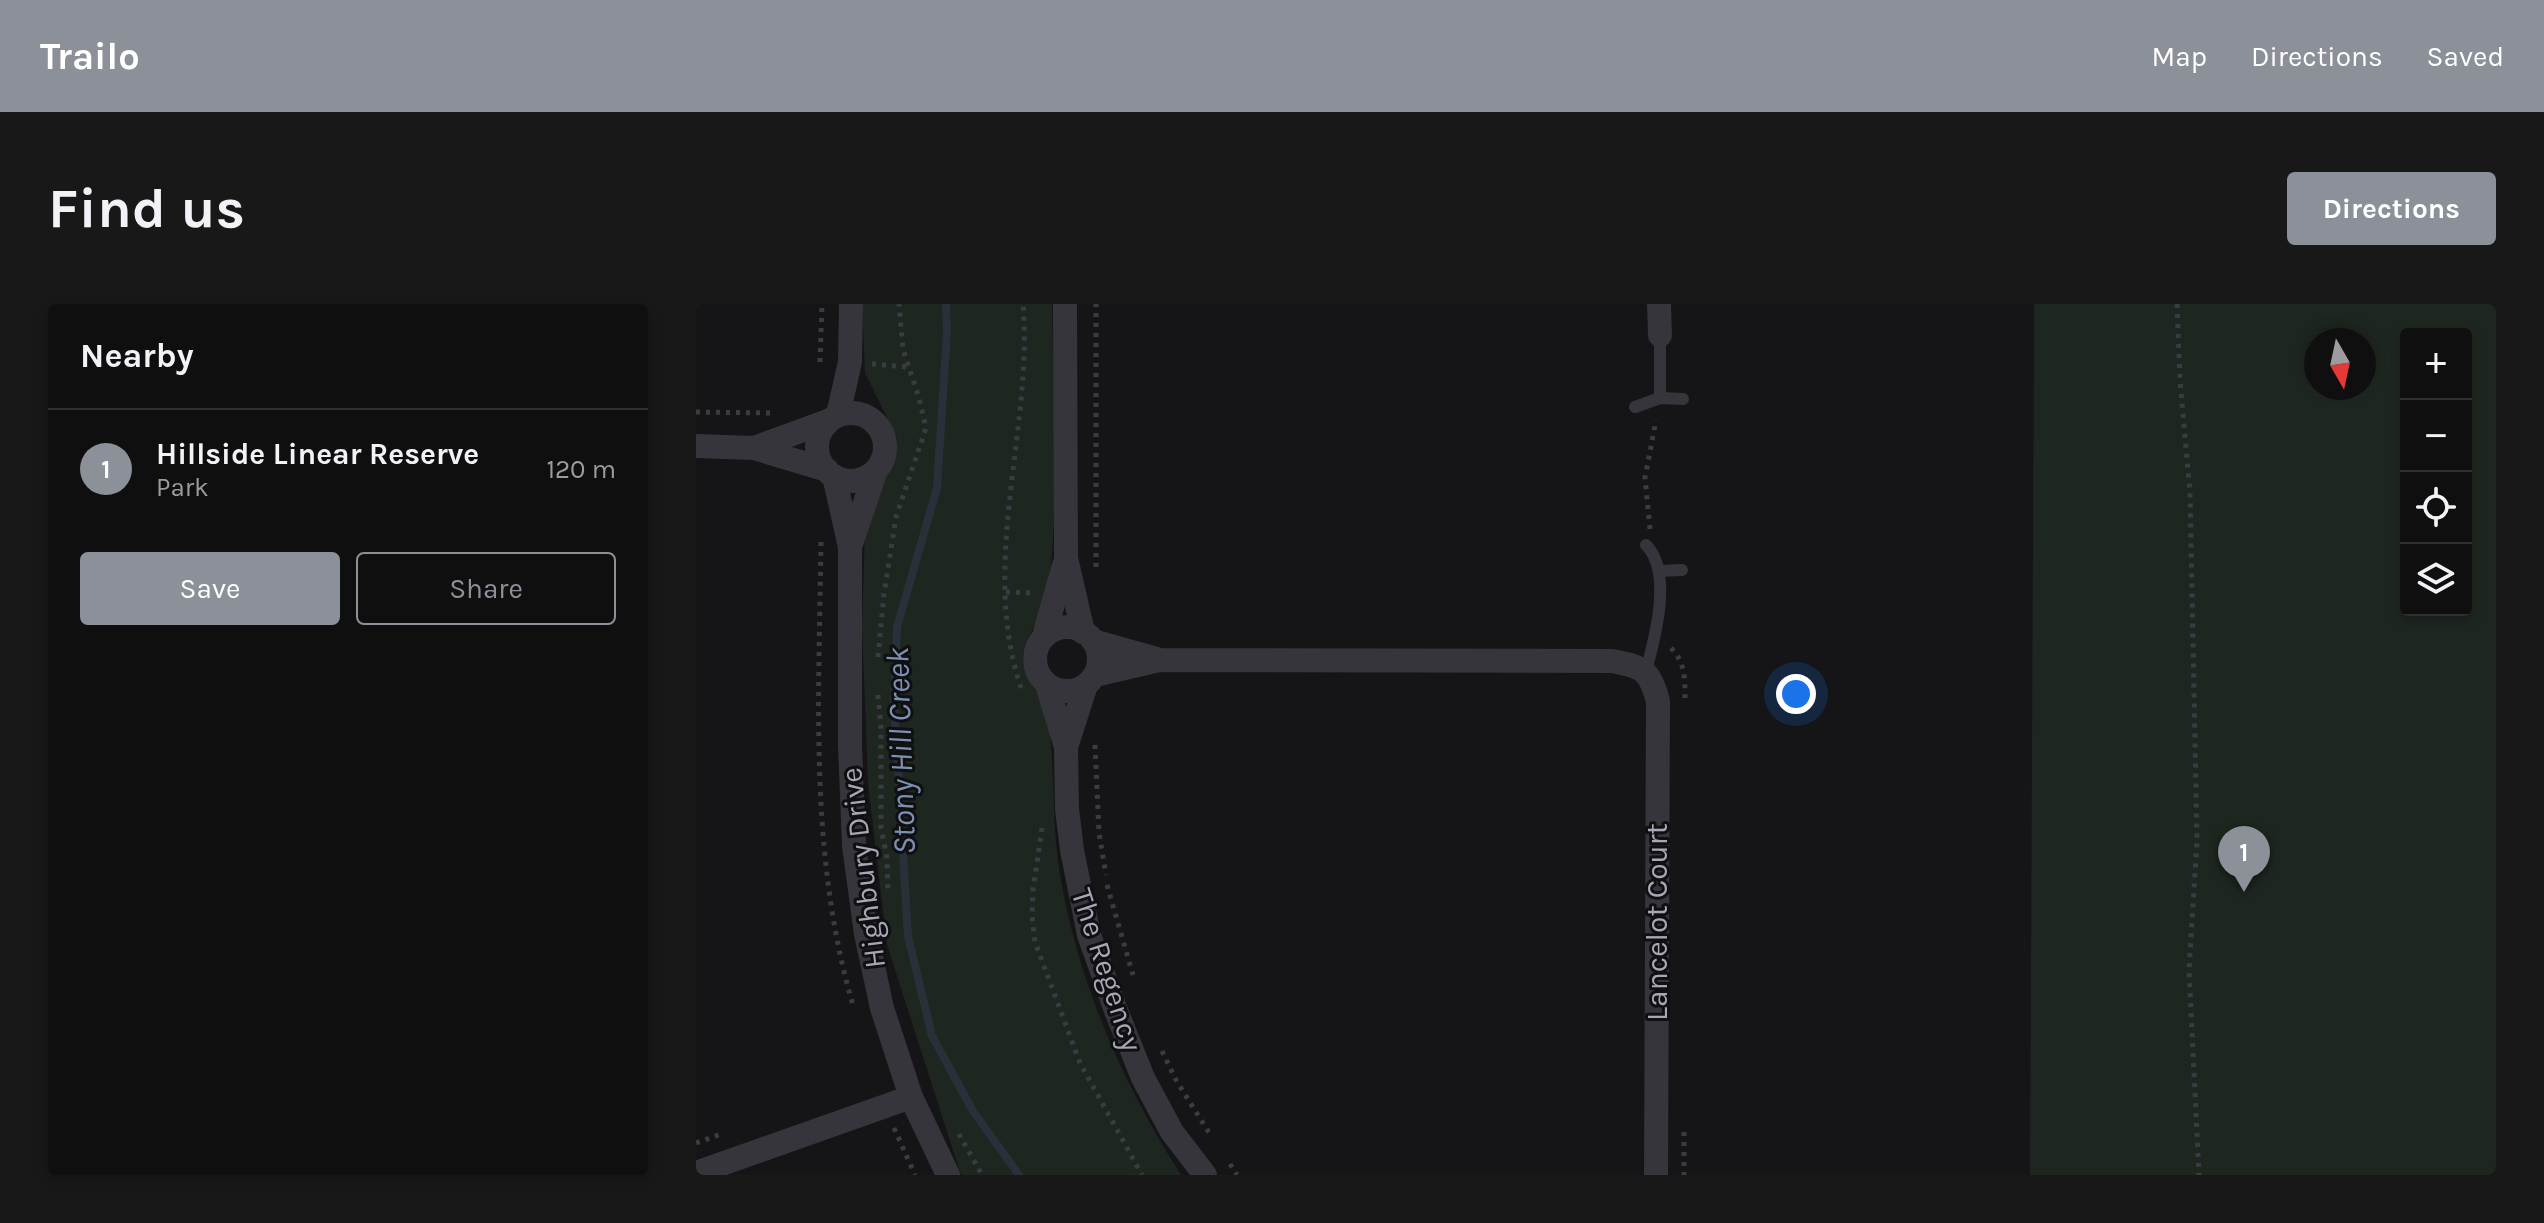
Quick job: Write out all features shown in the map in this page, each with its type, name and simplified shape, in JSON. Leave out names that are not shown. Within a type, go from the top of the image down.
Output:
[{"type":"street","points":[[850,547],[830,473],[820,462],[817,440],[833,418],[850,362],[851,304]]},
{"type":"street","points":[[1065,304],[1066,558],[1088,636],[1099,658],[1090,680]]},
{"type":"street","points":[[1659,304],[1660,335]]},
{"type":"street","points":[[850,362],[873,421],[884,440],[885,450],[850,547]]},
{"type":"street","points":[[754,448],[833,418],[856,413],[873,421]]},
{"type":"street","points":[[696,446],[754,448],[844,480],[856,480],[876,470]]},
{"type":"street","name":"Highbury Drive","points":[[850,547],[850,745],[854,846],[866,934],[882,1008],[911,1097],[948,1175]]},
{"type":"street","points":[[1066,558],[1044,636],[1035,655],[1036,667],[1047,685],[1067,691],[1090,680],[1159,660],[1612,661],[1646,671]]},
{"type":"street","points":[[1044,636],[1063,628],[1073,628],[1159,660]]},
{"type":"street","name":"Lancelot Court","points":[[1646,671],[1654,684],[1658,701],[1656,1175]]},
{"type":"street","name":"The Regency","points":[[1066,747],[1090,680]]},
{"type":"street","name":"The Regency","points":[[1047,685],[1066,747],[1067,809],[1072,850],[1089,935],[1143,1078],[1172,1132],[1205,1175]]},
{"type":"street","points":[[696,1173],[911,1097]]},
{"type":"lane","points":[[1658,399],[1660,335]]},
{"type":"lane","points":[[1635,407],[1658,399],[1683,399]]},
{"type":"lane","points":[[1646,671],[1658,627],[1659,571],[1657,559],[1649,549]]},
{"type":"lane","points":[[1659,571],[1682,570]]},
{"type":"path","points":[[820,362],[822,304]]},
{"type":"path","points":[[877,662],[896,517],[926,428],[903,349],[899,304]]},
{"type":"path","points":[[2177,304],[2190,493],[2197,841],[2189,970],[2199,1175]]},
{"type":"path","points":[[850,362],[907,367]]},
{"type":"path","points":[[1649,549],[1645,478],[1658,399]]},
{"type":"path","points":[[696,412],[782,413]]},
{"type":"path","points":[[1655,640],[1671,648],[1680,658],[1685,680],[1685,711]]},
{"type":"path","points":[[877,688],[881,727],[881,828],[887,858],[889,905]]},
{"type":"path","points":[[1095,738],[1099,833],[1107,885],[1135,982]]},
{"type":"path","points":[[1159,1044],[1176,1080],[1215,1143]]},
{"type":"path","points":[[953,1121],[982,1175]]},
{"type":"path","points":[[1684,1129],[1684,1175]]},
{"type":"path","points":[[1222,1154],[1237,1175]]},
{"type":"shaded area","points":[[862,304],[1052,304],[1055,440],[1053,543],[1047,592],[1023,651],[1023,663],[1048,721],[1057,856],[1078,954],[1122,1068],[1181,1175],[961,1175],[887,945],[868,783],[862,627],[865,529],[897,438],[865,373]]},
{"type":"shaded area","points":[[2034,304],[2496,304],[2496,1175],[2030,1175]]},
{"type":"waterway","name":"Stony Hill Creek","points":[[946,304],[937,488],[897,627],[894,701],[908,936],[932,1036],[973,1111],[1019,1175]]},
{"type":"place","name":"Hillside Linear Reserve","points":[[2244,892]]}]
